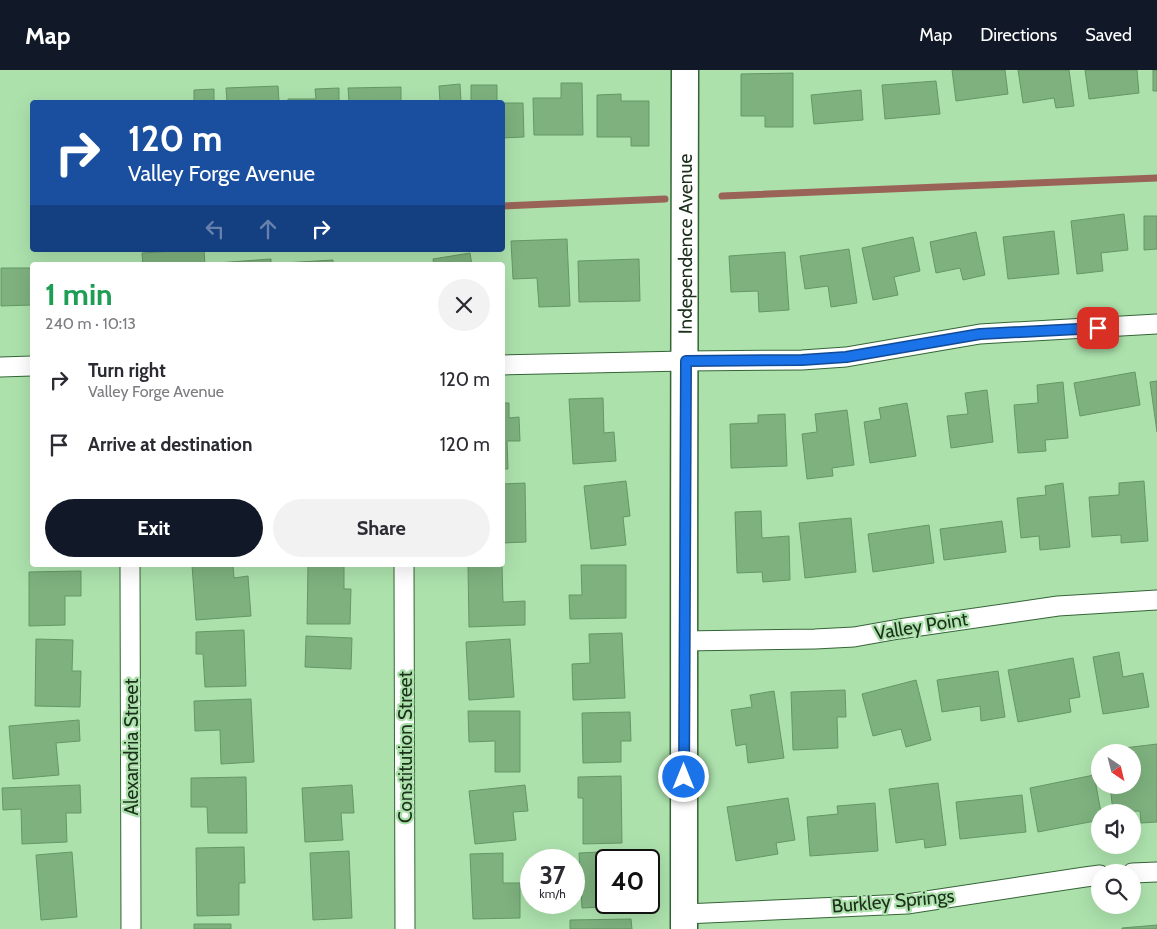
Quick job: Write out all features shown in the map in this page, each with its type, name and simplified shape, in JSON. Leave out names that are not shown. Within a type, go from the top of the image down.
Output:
[{"type":"street","name":"Independence Avenue","points":[[684,921],[685,70]]},
{"type":"street","points":[[505,365],[802,360],[846,357],[980,334],[1157,324]]},
{"type":"street","points":[[0,367],[30,366]]},
{"type":"street","name":"Alexandria Street","points":[[130,567],[131,929]]},
{"type":"street","name":"Constitution Street","points":[[404,567],[405,929]]},
{"type":"street","name":"Valley Point","points":[[684,641],[854,637],[1058,606],[1157,600]]},
{"type":"street","points":[[1141,873],[1157,872]]},
{"type":"street","name":"Burkley Springs","points":[[684,921],[907,904],[1091,876]]},
{"type":"building","points":[[952,70],[1005,70],[1008,94],[956,101]]},
{"type":"building","points":[[1018,70],[1069,70],[1074,106],[1056,108],[1054,98],[1023,103]]},
{"type":"building","points":[[1085,70],[1137,70],[1139,93],[1089,99]]},
{"type":"building","points":[[1153,70],[1157,70],[1157,91],[1153,91]]},
{"type":"building","points":[[793,73],[793,127],[765,127],[765,116],[741,116],[741,74]]},
{"type":"building","points":[[936,81],[940,114],[885,119],[882,85]]},
{"type":"building","points":[[561,83],[582,83],[583,135],[534,135],[533,98],[561,98]]},
{"type":"building","points":[[460,84],[461,100],[440,100],[439,86]]},
{"type":"building","points":[[471,85],[497,85],[497,100],[471,100]]},
{"type":"building","points":[[278,86],[279,100],[227,100],[226,88]]},
{"type":"building","points":[[401,87],[401,100],[349,100],[348,88]]},
{"type":"building","points":[[339,88],[339,100],[288,100],[316,99],[315,89]]},
{"type":"building","points":[[214,89],[214,100],[194,100],[194,90]]},
{"type":"building","points":[[861,90],[863,120],[814,124],[811,95]]},
{"type":"building","points":[[621,94],[621,101],[649,101],[649,146],[631,146],[631,137],[597,137],[597,95]]},
{"type":"building","points":[[505,103],[523,103],[524,137],[505,138]]},
{"type":"building","points":[[1124,214],[1128,250],[1101,253],[1103,271],[1077,274],[1071,221]]},
{"type":"building","points":[[1144,216],[1157,216],[1157,249],[1144,250]]},
{"type":"building","points":[[1054,231],[1059,274],[1008,279],[1003,237]]},
{"type":"building","points":[[976,232],[985,275],[963,280],[960,268],[936,273],[930,242]]},
{"type":"building","points":[[913,237],[920,271],[894,277],[898,295],[873,300],[862,248]]},
{"type":"building","points":[[567,239],[570,306],[539,307],[537,278],[513,279],[511,241]]},
{"type":"building","points":[[849,249],[857,303],[831,307],[828,286],[805,289],[800,256]]},
{"type":"building","points":[[204,252],[205,262],[143,262],[142,253]]},
{"type":"building","points":[[785,252],[789,310],[759,312],[758,291],[731,292],[729,256]]},
{"type":"building","points":[[470,253],[472,262],[434,262],[433,259]]},
{"type":"building","points":[[271,259],[271,262],[230,262]]},
{"type":"building","points":[[639,259],[640,301],[579,302],[578,261]]},
{"type":"building","points":[[333,260],[333,262],[300,262]]},
{"type":"building","points":[[1,268],[30,268],[30,305],[1,306]]},
{"type":"building","points":[[1135,372],[1140,405],[1080,416],[1074,383]]},
{"type":"building","points":[[1157,381],[1157,432],[1150,382]]},
{"type":"building","points":[[1063,382],[1068,438],[1045,440],[1046,451],[1018,453],[1014,405],[1038,403],[1037,385]]},
{"type":"building","points":[[987,390],[993,442],[951,448],[947,416],[968,414],[965,393]]},
{"type":"building","points":[[603,398],[604,433],[614,432],[616,461],[573,464],[569,399]]},
{"type":"building","points":[[505,403],[509,403],[509,418],[519,417],[520,441],[507,441],[508,469],[505,469]]},
{"type":"building","points":[[907,403],[916,456],[870,463],[864,422],[881,419],[879,408]]},
{"type":"building","points":[[847,410],[854,465],[832,468],[833,476],[807,479],[802,434],[817,432],[815,414]]},
{"type":"building","points":[[785,414],[787,466],[731,468],[730,424],[758,423],[758,415]]},
{"type":"building","points":[[626,481],[630,516],[623,517],[626,545],[591,549],[584,486]]},
{"type":"building","points":[[1144,481],[1148,541],[1121,543],[1121,535],[1092,537],[1089,497],[1119,495],[1119,483]]},
{"type":"building","points":[[525,483],[526,542],[505,543],[505,484]]},
{"type":"building","points":[[1063,483],[1070,547],[1040,550],[1039,536],[1021,538],[1017,498],[1046,495],[1045,486]]},
{"type":"building","points":[[761,511],[762,538],[789,536],[790,580],[763,582],[762,572],[737,573],[735,512]]},
{"type":"building","points":[[851,518],[856,572],[805,578],[799,523]]},
{"type":"building","points":[[1002,521],[1006,552],[944,560],[940,529]]},
{"type":"building","points":[[929,525],[934,563],[873,572],[868,534]]},
{"type":"building","points":[[581,565],[626,565],[626,618],[570,619],[569,595],[582,595]]},
{"type":"building","points":[[192,567],[233,567],[234,578],[248,576],[251,616],[196,620]]},
{"type":"building","points":[[308,567],[344,567],[344,589],[351,589],[350,624],[307,624]]},
{"type":"building","points":[[468,567],[502,567],[503,602],[525,601],[525,625],[469,627]]},
{"type":"building","points":[[81,571],[81,596],[65,596],[65,625],[29,626],[29,572]]},
{"type":"building","points":[[244,630],[246,686],[205,687],[203,654],[196,654],[196,632]]},
{"type":"building","points":[[622,633],[625,698],[573,700],[572,664],[590,663],[589,634]]},
{"type":"building","points":[[306,636],[352,638],[351,669],[305,667]]},
{"type":"building","points":[[36,639],[73,640],[72,671],[81,671],[80,707],[35,706]]},
{"type":"building","points":[[510,639],[514,697],[469,700],[466,642]]},
{"type":"building","points":[[1119,652],[1123,677],[1143,673],[1149,707],[1103,714],[1093,657]]},
{"type":"building","points":[[1073,658],[1080,697],[1069,699],[1071,712],[1018,722],[1008,670]]},
{"type":"building","points":[[998,671],[1005,717],[981,721],[980,706],[942,712],[937,680]]},
{"type":"building","points":[[916,680],[931,740],[906,747],[901,729],[873,736],[862,694]]},
{"type":"building","points":[[845,690],[846,717],[837,717],[838,748],[793,750],[791,692]]},
{"type":"building","points":[[774,691],[784,758],[748,763],[746,744],[736,746],[731,710],[752,707],[750,695]]},
{"type":"building","points":[[251,699],[254,762],[221,764],[220,730],[195,731],[194,701]]},
{"type":"building","points":[[468,711],[520,711],[520,772],[495,772],[495,741],[469,742]]},
{"type":"building","points":[[630,712],[631,741],[621,741],[621,762],[583,763],[582,713]]},
{"type":"building","points":[[79,720],[80,741],[56,743],[59,775],[13,779],[9,726]]},
{"type":"building","points":[[1157,744],[1157,822],[1141,823],[1141,804],[1112,804],[1111,794],[1141,794],[1141,746]]},
{"type":"building","points":[[621,776],[622,843],[583,844],[583,798],[578,798],[578,777]]},
{"type":"building","points":[[1091,776],[1091,794],[1098,794],[1099,804],[1091,804],[1091,822],[1038,832],[1030,788]]},
{"type":"building","points":[[246,777],[247,833],[208,833],[207,807],[191,807],[191,778]]},
{"type":"building","points":[[938,783],[946,845],[925,848],[924,839],[896,843],[889,789]]},
{"type":"building","points":[[80,785],[81,813],[66,813],[67,842],[22,844],[21,809],[3,810],[2,788]]},
{"type":"building","points":[[352,785],[354,813],[341,813],[343,840],[305,842],[302,788]]},
{"type":"building","points":[[525,785],[528,811],[513,812],[516,840],[475,844],[469,791]]},
{"type":"building","points":[[1022,795],[1026,832],[960,839],[956,802]]},
{"type":"building","points":[[788,798],[795,840],[776,843],[778,854],[736,861],[727,807]]},
{"type":"building","points":[[875,803],[878,851],[810,856],[807,817],[838,814],[837,806]]},
{"type":"building","points":[[244,847],[245,883],[239,883],[239,915],[197,916],[196,848]]},
{"type":"building","points":[[349,851],[352,918],[313,920],[310,853]]},
{"type":"building","points":[[72,852],[77,917],[41,920],[36,855]]},
{"type":"building","points":[[595,852],[595,907],[585,908],[585,853]]},
{"type":"building","points":[[503,853],[503,883],[520,883],[520,918],[473,919],[470,854]]},
{"type":"building","points":[[631,919],[632,929],[570,929],[570,920]]},
{"type":"building","points":[[194,924],[231,924],[231,929],[194,929]]},
{"type":"building","points":[[1157,925],[1157,929],[1122,929],[1122,928]]},
{"type":"waterway","points":[[722,196],[1157,178]]},
{"type":"waterway","points":[[505,206],[665,199]]},
{"type":"route","points":[[684,777],[686,361],[802,360],[846,357],[980,334],[1098,328]]}]
